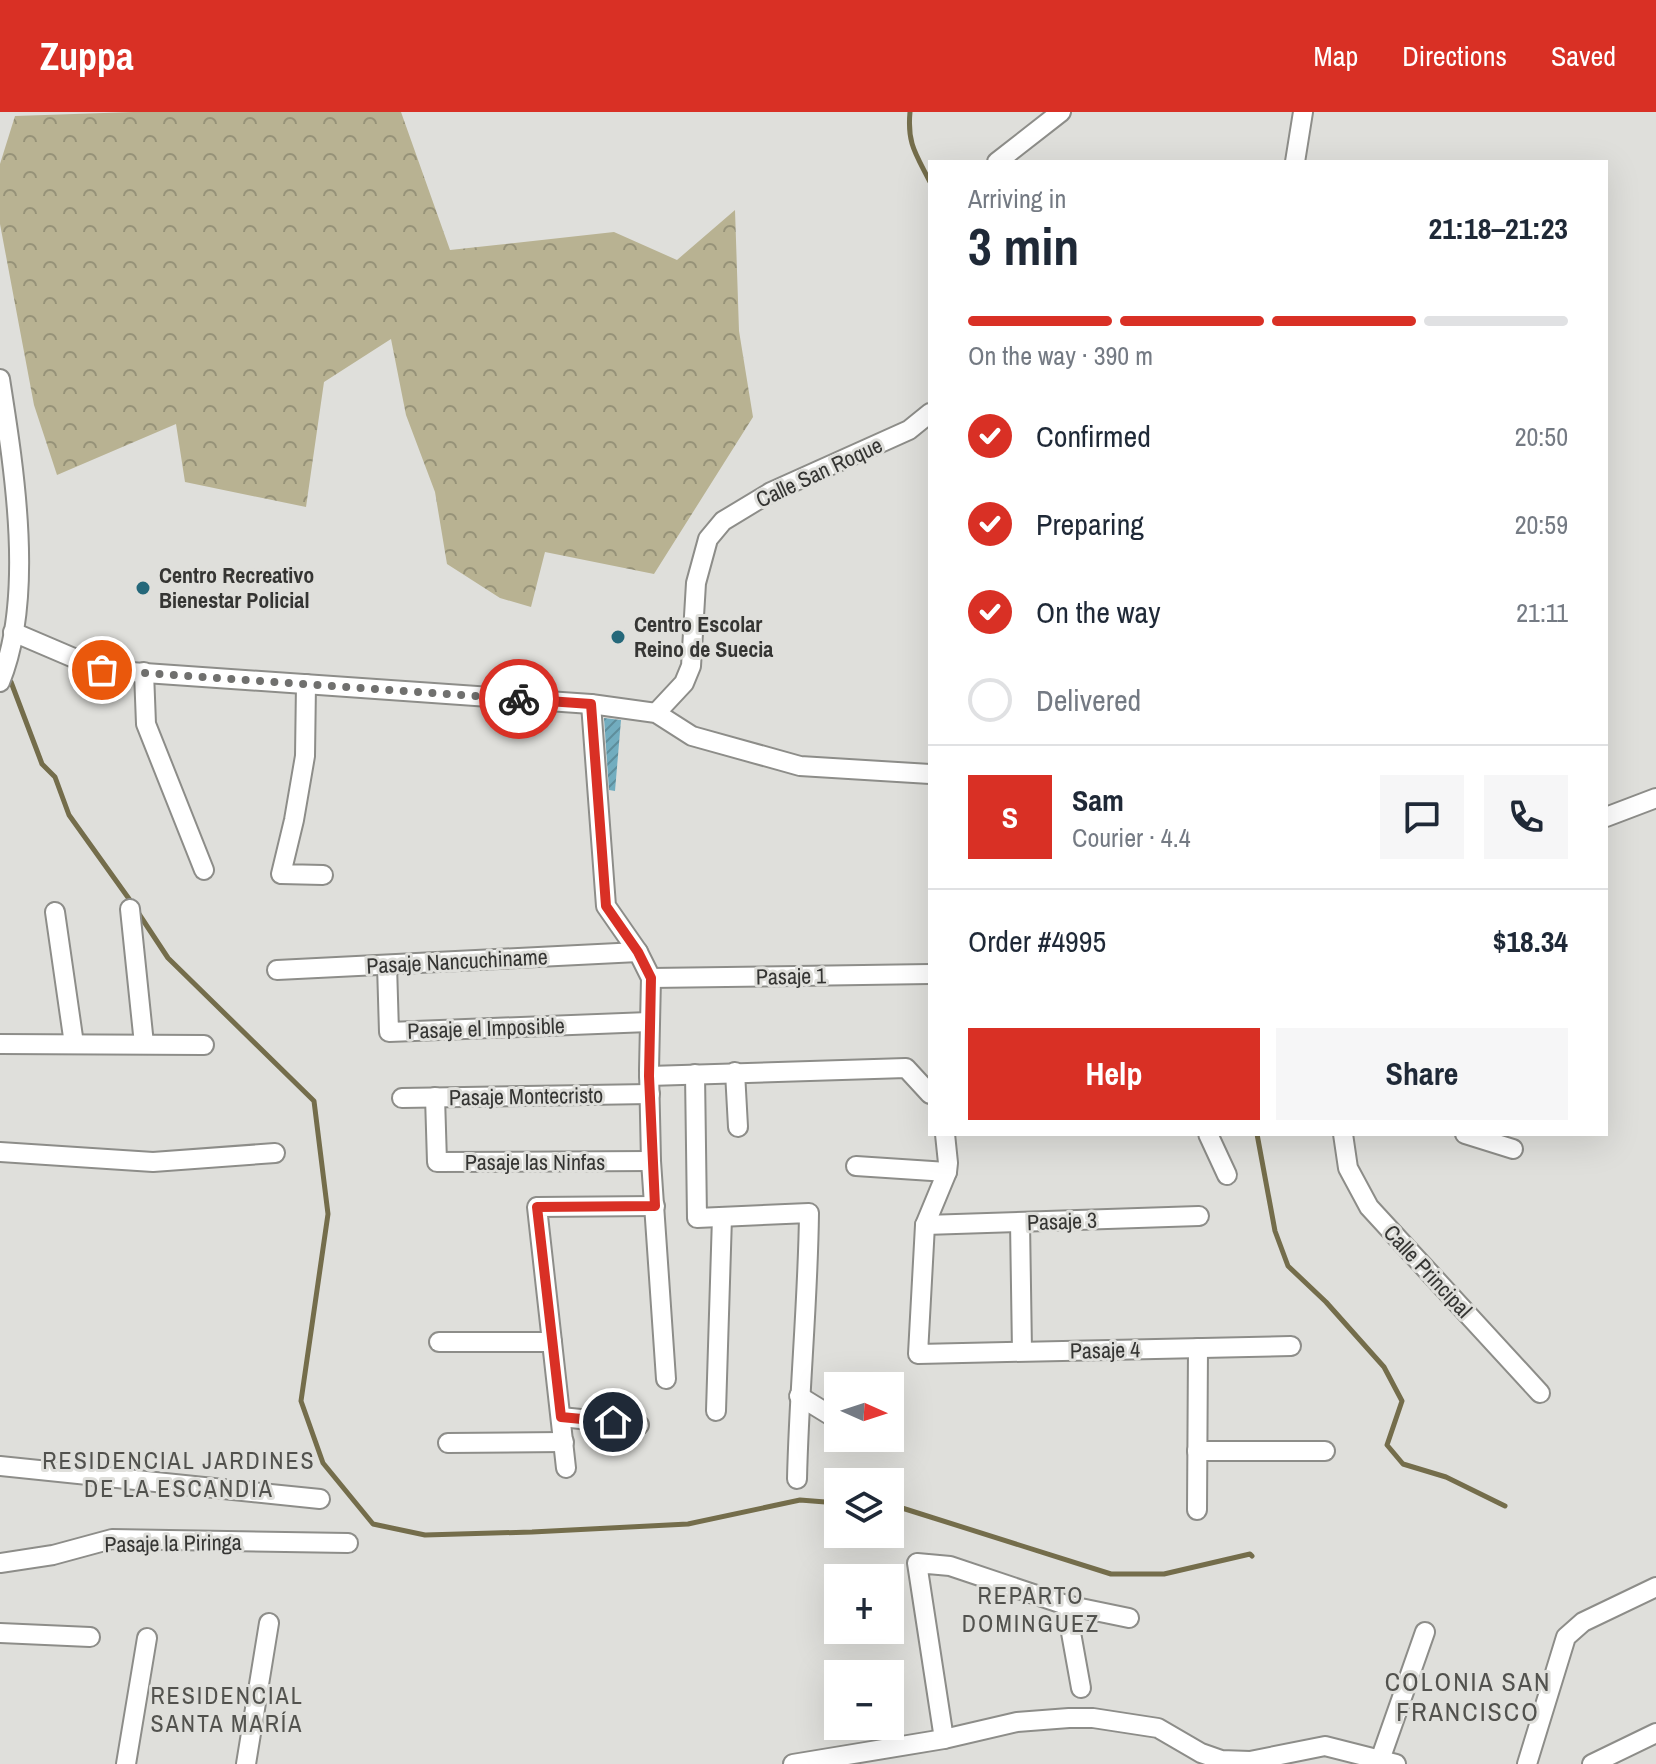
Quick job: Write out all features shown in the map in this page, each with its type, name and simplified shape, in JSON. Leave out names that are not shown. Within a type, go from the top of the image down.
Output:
[{"type":"street","points":[[1000,160],[1061,112]]},
{"type":"street","points":[[1295,160],[1303,112]]},
{"type":"street","points":[[0,379],[8,426],[20,559],[13,632],[0,682]]},
{"type":"street","name":"Calle San Roque","points":[[656,713],[684,683],[691,666],[696,583],[708,539],[723,521],[771,492],[909,430],[928,415]]},
{"type":"street","points":[[13,632],[102,670],[591,704],[656,713],[692,736],[800,766],[928,774]]},
{"type":"street","points":[[144,672],[146,724],[204,870]]},
{"type":"street","points":[[306,684],[305,756],[281,874],[323,875]]},
{"type":"street","points":[[591,704],[606,906],[638,952],[651,978],[651,1161],[666,1379]]},
{"type":"street","points":[[1608,816],[1656,798]]},
{"type":"street","points":[[130,909],[144,1044]]},
{"type":"street","points":[[55,912],[74,1044]]},
{"type":"street","name":"Pasaje Nancuchiname","points":[[277,970],[638,952]]},
{"type":"street","name":"Pasaje el Imposible","points":[[387,965],[389,1032],[649,1022]]},
{"type":"street","name":"Pasaje 1","points":[[651,978],[928,974]]},
{"type":"street","points":[[0,1044],[204,1045]]},
{"type":"street","name":"Pasaje Montecristo","points":[[402,1098],[650,1085],[695,1074],[906,1068],[928,1092]]},
{"type":"street","points":[[735,1072],[738,1127]]},
{"type":"street","points":[[695,1074],[697,1218],[809,1213],[808,1299],[799,1396],[797,1479]]},
{"type":"street","name":"Pasaje las Ninfas","points":[[435,1097],[437,1162],[651,1161]]},
{"type":"street","points":[[925,1225],[947,1172],[945,1136]]},
{"type":"street","points":[[1209,1136],[1227,1175]]},
{"type":"street","name":"Calle Principal","points":[[1343,1136],[1348,1168],[1369,1207],[1540,1393]]},
{"type":"street","points":[[1471,1136],[1513,1149]]},
{"type":"street","points":[[0,1152],[153,1162],[275,1153]]},
{"type":"street","points":[[856,1166],[947,1172]]},
{"type":"street","points":[[566,1468],[537,1207],[655,1206]]},
{"type":"street","name":"Pasaje 3","points":[[925,1225],[1199,1216]]},
{"type":"street","points":[[716,1411],[722,1217]]},
{"type":"street","points":[[1020,1222],[1022,1351]]},
{"type":"street","name":"Pasaje 4","points":[[925,1225],[918,1354],[1291,1346]]},
{"type":"street","points":[[439,1342],[552,1342]]},
{"type":"street","points":[[1197,1510],[1198,1348]]},
{"type":"street","points":[[799,1396],[824,1411]]},
{"type":"street","points":[[561,1417],[639,1425]]},
{"type":"street","points":[[448,1443],[564,1442]]},
{"type":"street","points":[[1197,1451],[1325,1451]]},
{"type":"street","points":[[0,1466],[320,1499]]},
{"type":"street","name":"Pasaje la Piringa","points":[[0,1563],[53,1555],[112,1539],[348,1543]]},
{"type":"street","points":[[944,1739],[917,1563],[959,1568],[1066,1605],[1129,1618]]},
{"type":"street","points":[[1527,1764],[1566,1637],[1583,1622],[1656,1587]]},
{"type":"street","points":[[1066,1605],[1081,1688]]},
{"type":"street","points":[[246,1764],[269,1623]]},
{"type":"street","points":[[793,1764],[837,1761],[1017,1722],[1093,1718],[1158,1728],[1211,1758],[1251,1762],[1325,1746],[1388,1762],[1425,1632]]},
{"type":"street","points":[[0,1633],[90,1637]]},
{"type":"street","points":[[126,1764],[147,1638]]},
{"type":"street","points":[[1592,1764],[1656,1733]]},
{"type":"green space","points":[[133,112],[401,112],[450,250],[614,232],[677,260],[735,210],[739,331],[753,417],[654,574],[545,552],[531,607],[500,598],[447,564],[435,492],[406,415],[391,339],[324,382],[306,507],[185,482],[176,424],[57,475],[34,405],[0,224],[0,164],[15,116]]},
{"type":"building","points":[[604,718],[621,720],[615,791],[609,790]]},
{"type":"waterway","points":[[910,112],[911,141],[928,178]]},
{"type":"waterway","points":[[11,682],[42,764],[55,777],[69,815],[132,903]]},
{"type":"waterway","points":[[137,911],[168,958],[314,1101],[328,1214],[301,1401],[323,1463],[373,1524],[425,1535],[532,1532],[688,1524],[800,1500],[824,1502]]},
{"type":"waterway","points":[[1257,1136],[1275,1231],[1288,1266],[1326,1302],[1384,1367],[1402,1401],[1387,1445],[1403,1464],[1446,1477],[1505,1506]]},
{"type":"waterway","points":[[904,1509],[1111,1574],[1164,1574],[1252,1556]]},
{"type":"way so far","points":[[102,670],[519,699]]},
{"type":"place","name":"Centro Recreativo Bienestar Policial","points":[[143,588]]},
{"type":"place","name":"Centro Escolar Reino de Suecia","points":[[618,637]]},
{"type":"district","name":"RESIDENCIAL JARDINES DE LA ESCANDIA","points":[[179,1475]]},
{"type":"district","name":"REPARTO DOMINGUEZ","points":[[1031,1610]]},
{"type":"district","name":"COLONIA SAN FRANCISCO","points":[[1468,1697]]},
{"type":"district","name":"RESIDENCIAL SANTA MARÍA","points":[[227,1710]]},
{"type":"route","points":[[519,699],[591,704],[606,906],[638,952],[651,978],[649,1076],[655,1206],[537,1207],[561,1417],[613,1422]]}]
